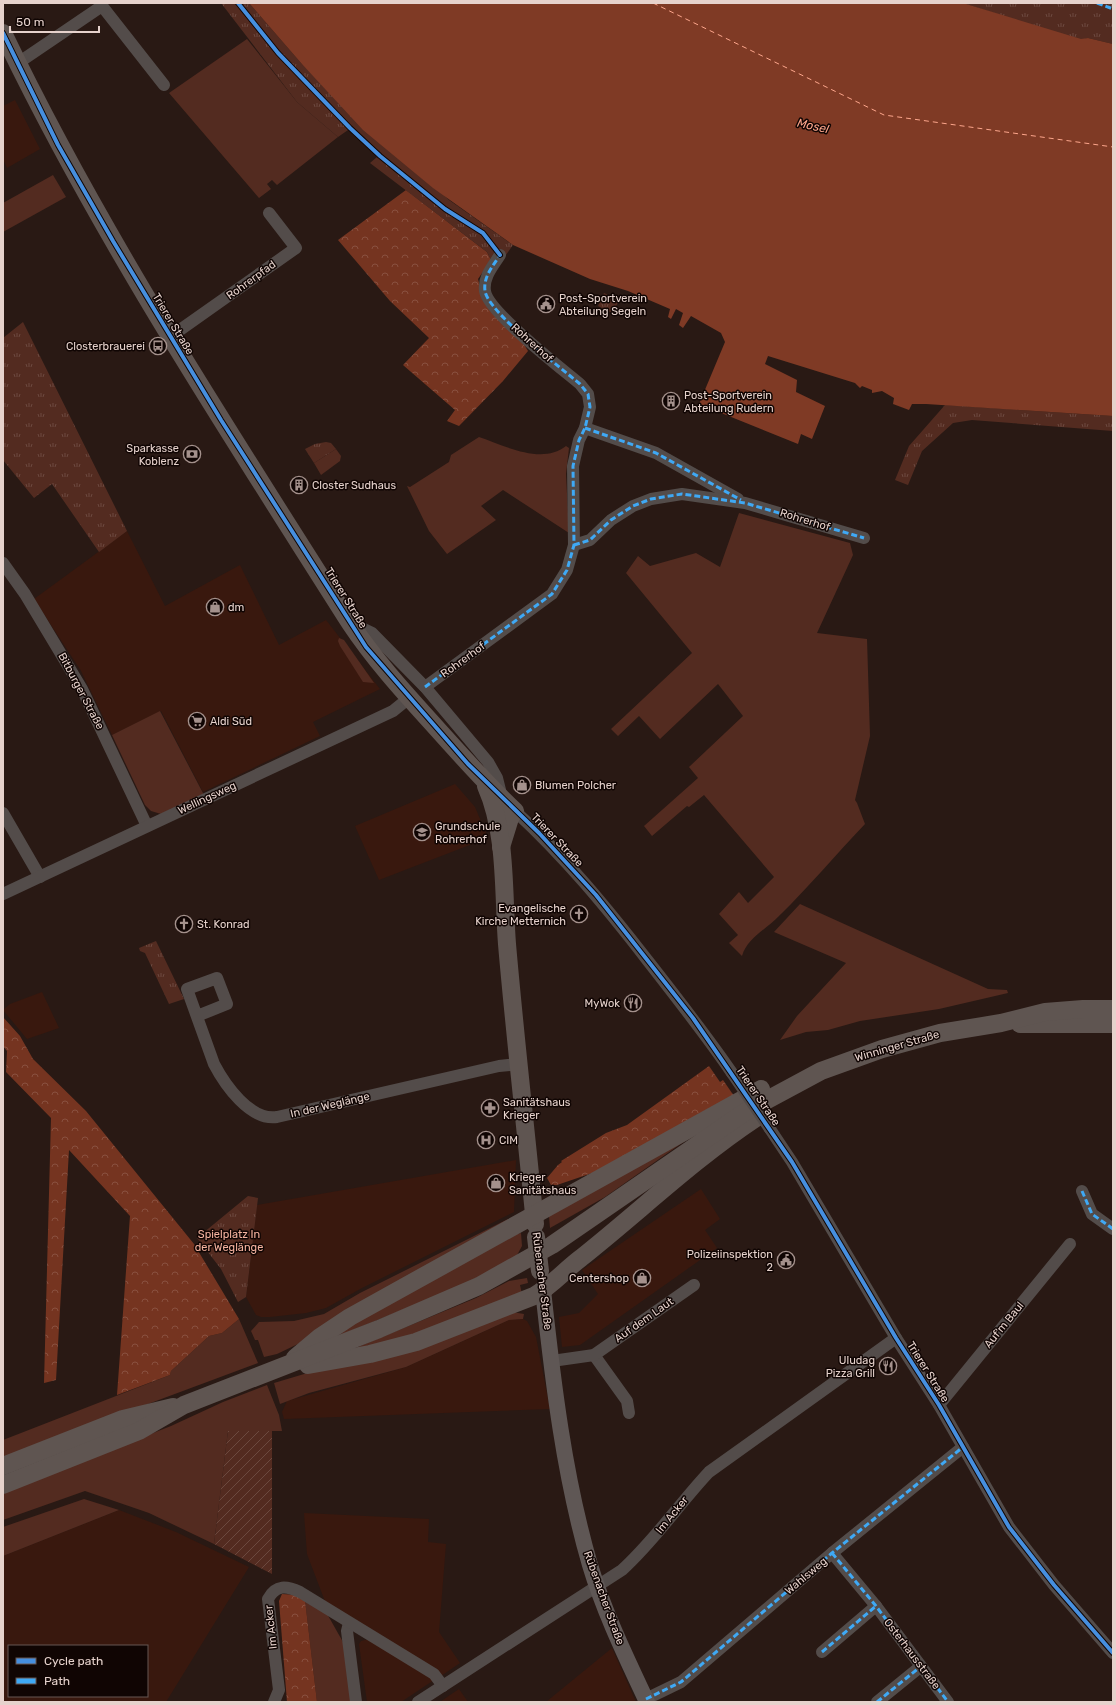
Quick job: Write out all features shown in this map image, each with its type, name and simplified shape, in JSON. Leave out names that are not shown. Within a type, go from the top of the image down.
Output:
[{"type":"main road","name":"Trierer Straße","points":[[3,33],[68,163],[170,337],[350,623],[366,646],[409,698],[484,781],[509,805]]},
{"type":"main road","name":"Rübenacher Straße","points":[[484,781],[495,809],[501,847],[507,944],[536,1237],[552,1361],[572,1494],[597,1585],[619,1642],[646,1701]]},
{"type":"main road","name":"Rübenacher Straße","points":[[501,847],[510,818],[509,805]]},
{"type":"main road","name":"Winninger Straße","points":[[184,1405],[444,1303],[525,1262],[578,1228],[729,1122],[797,1083],[839,1064],[882,1049],[940,1033],[1001,1023],[1056,1011],[1113,1009]]},
{"type":"main road","name":"Winninger Straße","points":[[1001,1023],[1044,1025],[1113,1024]]},
{"type":"main road","points":[[286,1366],[320,1337],[350,1317],[534,1214],[761,1090],[777,1084],[797,1083]]},
{"type":"main road","points":[[286,1366],[320,1364],[398,1347],[518,1303],[543,1290],[565,1270],[706,1156],[751,1122],[781,1102],[797,1083]]},
{"type":"main road","points":[[3,1466],[133,1416],[184,1405]]},
{"type":"main road","points":[[3,1485],[129,1435],[184,1405]]},
{"type":"street","points":[[18,63],[102,6],[164,84]]},
{"type":"street","name":"Rohrerpfad","points":[[170,337],[296,248],[269,213]]},
{"type":"street","name":"Rohrerhof","points":[[425,687],[552,594],[567,570],[574,545],[573,466],[579,440],[585,428],[590,407],[588,394],[580,384],[518,330],[490,303],[485,292],[485,279],[500,255]]},
{"type":"street","name":"Rohrerhof","points":[[585,428],[656,453],[745,503]]},
{"type":"street","name":"Rohrerhof","points":[[574,545],[590,540],[611,520],[632,506],[651,498],[682,494],[745,503],[864,538]]},
{"type":"street","name":"Bitburger Straße","points":[[3,563],[23,591],[82,689],[147,826]]},
{"type":"street","name":"Trierer Straße","points":[[350,623],[372,632],[425,687],[488,762],[509,805],[539,832],[596,895],[693,1018],[792,1162],[896,1338],[939,1405],[1009,1527],[1054,1584],[1113,1653]]},
{"type":"street","name":"Wellingsweg","points":[[3,894],[393,711],[409,698]]},
{"type":"street","points":[[3,813],[40,877]]},
{"type":"street","name":"In der Weglänge","points":[[197,1016],[218,1071],[245,1105],[266,1118],[277,1117],[499,1066],[519,1064]]},
{"type":"street","points":[[1082,1191],[1092,1214],[1113,1229]]},
{"type":"street","name":"Auf'm Baul","points":[[939,1405],[1070,1244]]},
{"type":"street","name":"Auf dem Laut","points":[[552,1361],[594,1354],[694,1285]]},
{"type":"street","name":"Im Acker","points":[[418,1702],[622,1570],[641,1553],[690,1492],[709,1472],[896,1338]]},
{"type":"street","points":[[594,1354],[627,1401],[629,1413]]},
{"type":"street","name":"Wahlsweg","points":[[646,1701],[681,1682],[832,1553],[963,1447]]},
{"type":"street","name":"Osterhausstraße","points":[[832,1553],[876,1606],[948,1702]]},
{"type":"street","name":"Im Acker","points":[[274,1702],[279,1690],[268,1599],[271,1593],[282,1587],[293,1589],[434,1674],[443,1686]]},
{"type":"street","points":[[822,1652],[876,1606]]},
{"type":"street","points":[[349,1623],[347,1631],[356,1702]]},
{"type":"street","points":[[877,1702],[920,1666]]},
{"type":"shaded area","points":[[15,100],[40,149],[7,168],[3,159],[3,106]]},
{"type":"shaded area","points":[[127,531],[165,606],[240,565],[279,645],[326,620],[380,689],[313,722],[320,736],[203,792],[161,711],[112,735],[81,671],[34,599]]},
{"type":"shaded area","name":"Grundschule Rohrerhof","points":[[455,784],[475,807],[488,838],[379,880],[355,826]]},
{"type":"shaded area","points":[[42,992],[59,1028],[27,1039],[3,1010],[10,1004]]},
{"type":"shaded area","points":[[516,1160],[514,1212],[362,1288],[326,1308],[306,1313],[261,1317],[256,1315],[246,1297],[257,1205]]},
{"type":"shaded area","points":[[701,1189],[720,1219],[705,1230],[717,1248],[580,1345],[562,1347],[559,1317],[579,1313],[598,1294],[582,1270]]},
{"type":"shaded area","points":[[523,1319],[527,1321],[536,1337],[550,1409],[284,1419],[282,1412],[287,1401],[406,1367],[509,1320]]},
{"type":"shaded area","points":[[119,1510],[176,1532],[249,1567],[166,1702],[3,1702],[3,1556]]},
{"type":"shaded area","points":[[304,1513],[429,1519],[428,1542],[446,1544],[439,1632],[460,1663],[441,1676],[326,1604],[307,1554]]},
{"type":"shaded area","points":[[369,1639],[434,1680],[401,1702],[367,1702],[359,1644],[361,1641]]},
{"type":"shaded area","points":[[612,1648],[636,1702],[546,1702]]},
{"type":"shaded area","points":[[459,1689],[468,1702],[440,1702],[450,1695]]},
{"type":"green space","points":[[221,3],[249,3],[301,63],[449,200],[513,245],[498,266],[491,260],[487,252],[370,163],[377,157],[348,130],[338,137],[297,102]]},
{"type":"green space","points":[[963,3],[1113,3],[1113,44],[1088,38],[1081,40]]},
{"type":"green space","points":[[247,39],[297,102],[338,137],[277,185],[272,180],[267,184],[271,189],[259,198],[169,93]]},
{"type":"green space","points":[[53,175],[66,197],[3,232],[3,203]]},
{"type":"green space","points":[[406,190],[487,252],[491,260],[478,279],[483,297],[523,343],[528,351],[503,381],[459,426],[447,421],[455,410],[403,365],[429,338],[390,301],[338,240]]},
{"type":"green space","points":[[604,293],[619,301],[612,313],[598,306]]},
{"type":"green space","points":[[23,322],[127,531],[99,552],[52,484],[34,498],[3,460],[3,338]]},
{"type":"green space","points":[[945,405],[1113,416],[1113,431],[972,420],[953,423],[922,451],[908,485],[895,480],[909,446]]},
{"type":"green space","points":[[479,437],[512,449],[535,454],[546,454],[566,446],[569,448],[566,474],[569,533],[503,490],[481,506],[496,520],[447,554],[429,531],[407,486],[410,487],[449,462],[451,455]]},
{"type":"green space","points":[[326,442],[331,443],[336,449],[314,463],[305,449],[315,444]]},
{"type":"green space","points":[[336,449],[341,456],[340,461],[321,475],[314,463]]},
{"type":"green space","points":[[739,513],[850,543],[853,555],[817,633],[867,639],[870,736],[855,800],[865,824],[790,905],[748,944],[742,956],[729,943],[738,935],[719,914],[739,892],[748,903],[774,877],[704,795],[689,807],[687,806],[652,836],[644,826],[698,778],[689,767],[743,716],[718,684],[660,739],[639,716],[618,736],[611,729],[692,653],[626,573],[638,556],[650,566],[696,553],[720,567]]},
{"type":"green space","points":[[339,638],[344,640],[374,683],[363,682],[340,646],[338,641]]},
{"type":"green space","points":[[160,711],[204,795],[161,814],[151,811],[145,805],[112,735]]},
{"type":"green space","points":[[800,904],[988,989],[1007,990],[1008,993],[939,1009],[860,1021],[828,1030],[806,1032],[780,1040],[797,1016],[846,963],[774,932]]},
{"type":"green space","points":[[156,941],[184,999],[169,1004],[145,953],[140,951],[139,948]]},
{"type":"green space","points":[[3,1017],[20,1036],[33,1059],[86,1111],[194,1244],[239,1319],[222,1333],[209,1336],[171,1371],[170,1375],[117,1395],[130,1216],[69,1150],[56,1380],[44,1383],[51,1118],[6,1072],[7,1051],[3,1046]]},
{"type":"green space","points":[[709,1066],[720,1082],[723,1080],[734,1096],[607,1168],[557,1185],[551,1185],[547,1178],[562,1162],[561,1161],[606,1133],[627,1125]]},
{"type":"green space","points":[[692,1136],[605,1197],[550,1228],[549,1216]]},
{"type":"green space","name":"Spielplatz In der Weglänge","points":[[248,1196],[258,1198],[246,1297],[238,1302],[221,1269],[197,1238]]},
{"type":"green space","points":[[508,1219],[509,1224],[300,1343],[277,1354],[264,1357],[258,1340],[255,1340],[251,1331],[259,1322],[294,1321],[324,1314],[360,1293]]},
{"type":"green space","points":[[521,1233],[522,1246],[516,1257],[459,1287],[338,1336],[357,1321]]},
{"type":"green space","points":[[527,1278],[528,1283],[520,1285],[522,1294],[455,1322],[336,1356],[476,1298],[509,1281]]},
{"type":"green space","points":[[512,1312],[524,1314],[523,1319],[509,1320],[406,1367],[309,1393],[280,1404],[274,1383]]},
{"type":"green space","points":[[239,1319],[258,1363],[3,1458],[3,1440],[170,1375],[171,1371],[209,1336],[222,1333]]},
{"type":"green space","points":[[267,1385],[279,1415],[282,1431],[228,1431],[214,1544],[149,1513],[85,1491],[3,1520],[3,1492],[171,1426],[223,1402]]},
{"type":"green space","points":[[228,1431],[272,1431],[272,1574],[214,1544]]},
{"type":"green space","points":[[84,1499],[119,1510],[3,1556],[3,1527]]},
{"type":"green space","points":[[282,1594],[298,1595],[305,1600],[317,1702],[287,1702],[279,1601]]},
{"type":"green space","points":[[305,1600],[326,1612],[343,1642],[352,1702],[317,1702]]},
{"type":"water","name":"Mosel","points":[[249,3],[963,3],[1081,39],[1088,38],[1113,44],[1113,416],[926,404],[912,404],[909,410],[893,404],[894,398],[882,391],[872,393],[872,390],[862,386],[860,388],[855,383],[768,356],[765,364],[797,380],[796,392],[825,406],[812,439],[801,434],[798,444],[699,404],[725,342],[721,333],[691,316],[683,328],[679,325],[683,313],[676,309],[671,319],[668,317],[670,309],[628,291],[590,279],[513,245],[433,188],[363,130],[301,63]]},
{"type":"ferry route","points":[[653,3],[884,115],[1113,147]]},
{"type":"marked path","points":[[1097,3],[1113,9]]},
{"type":"marked path","points":[[425,687],[552,594],[567,570],[574,545],[573,466],[579,440],[585,428],[590,407],[588,394],[580,384],[511,325],[489,300],[485,291],[485,286],[487,276],[500,255],[498,252]]},
{"type":"marked path","points":[[585,428],[656,453],[741,500]]},
{"type":"marked path","points":[[574,545],[590,540],[611,520],[633,506],[651,499],[682,494],[745,503],[864,538]]},
{"type":"marked path","points":[[1082,1191],[1092,1214],[1113,1229]]},
{"type":"marked path","points":[[646,1699],[681,1682],[832,1553],[963,1447]]},
{"type":"marked path","points":[[832,1553],[876,1606],[948,1702]]},
{"type":"marked path","points":[[822,1652],[876,1606]]},
{"type":"marked path","points":[[877,1702],[920,1667]]},
{"type":"cycle path","points":[[238,3],[278,53],[350,128],[380,156],[445,209],[483,233],[500,255]]},
{"type":"cycle path","points":[[3,33],[58,145],[113,241],[221,420],[366,647],[468,764],[539,833],[596,895],[693,1018],[792,1162],[896,1338],[939,1405],[1009,1527],[1054,1585],[1113,1653]]},
{"type":"place","name":"Post-Sportverein Abteilung Segeln","points":[[546,304]]},
{"type":"place","name":"Closterbrauerei","points":[[158,346]]},
{"type":"place","name":"Post-Sportverein Abteilung Rudern","points":[[671,401]]},
{"type":"place","name":"Sparkasse Koblenz","points":[[192,454]]},
{"type":"place","name":"Closter Sudhaus","points":[[299,485]]},
{"type":"place","name":"dm","points":[[215,607]]},
{"type":"place","name":"Aldi Süd","points":[[197,721]]},
{"type":"place","name":"Blumen Polcher","points":[[522,785]]},
{"type":"place","name":"Grundschule Rohrerhof","points":[[422,832]]},
{"type":"place","name":"Evangelische Kirche Metternich","points":[[579,914]]},
{"type":"place","name":"St. Konrad","points":[[184,924]]},
{"type":"place","name":"MyWok","points":[[633,1003]]},
{"type":"place","name":"Sanitätshaus Krieger","points":[[490,1108]]},
{"type":"place","name":"CIM","points":[[486,1140]]},
{"type":"place","name":"Krieger Sanitätshaus","points":[[496,1183]]},
{"type":"place","name":"Polizeiinspektion 2","points":[[786,1260]]},
{"type":"place","name":"Centershop","points":[[642,1278]]},
{"type":"place","name":"Uludag Pizza Grill","points":[[888,1366]]}]
